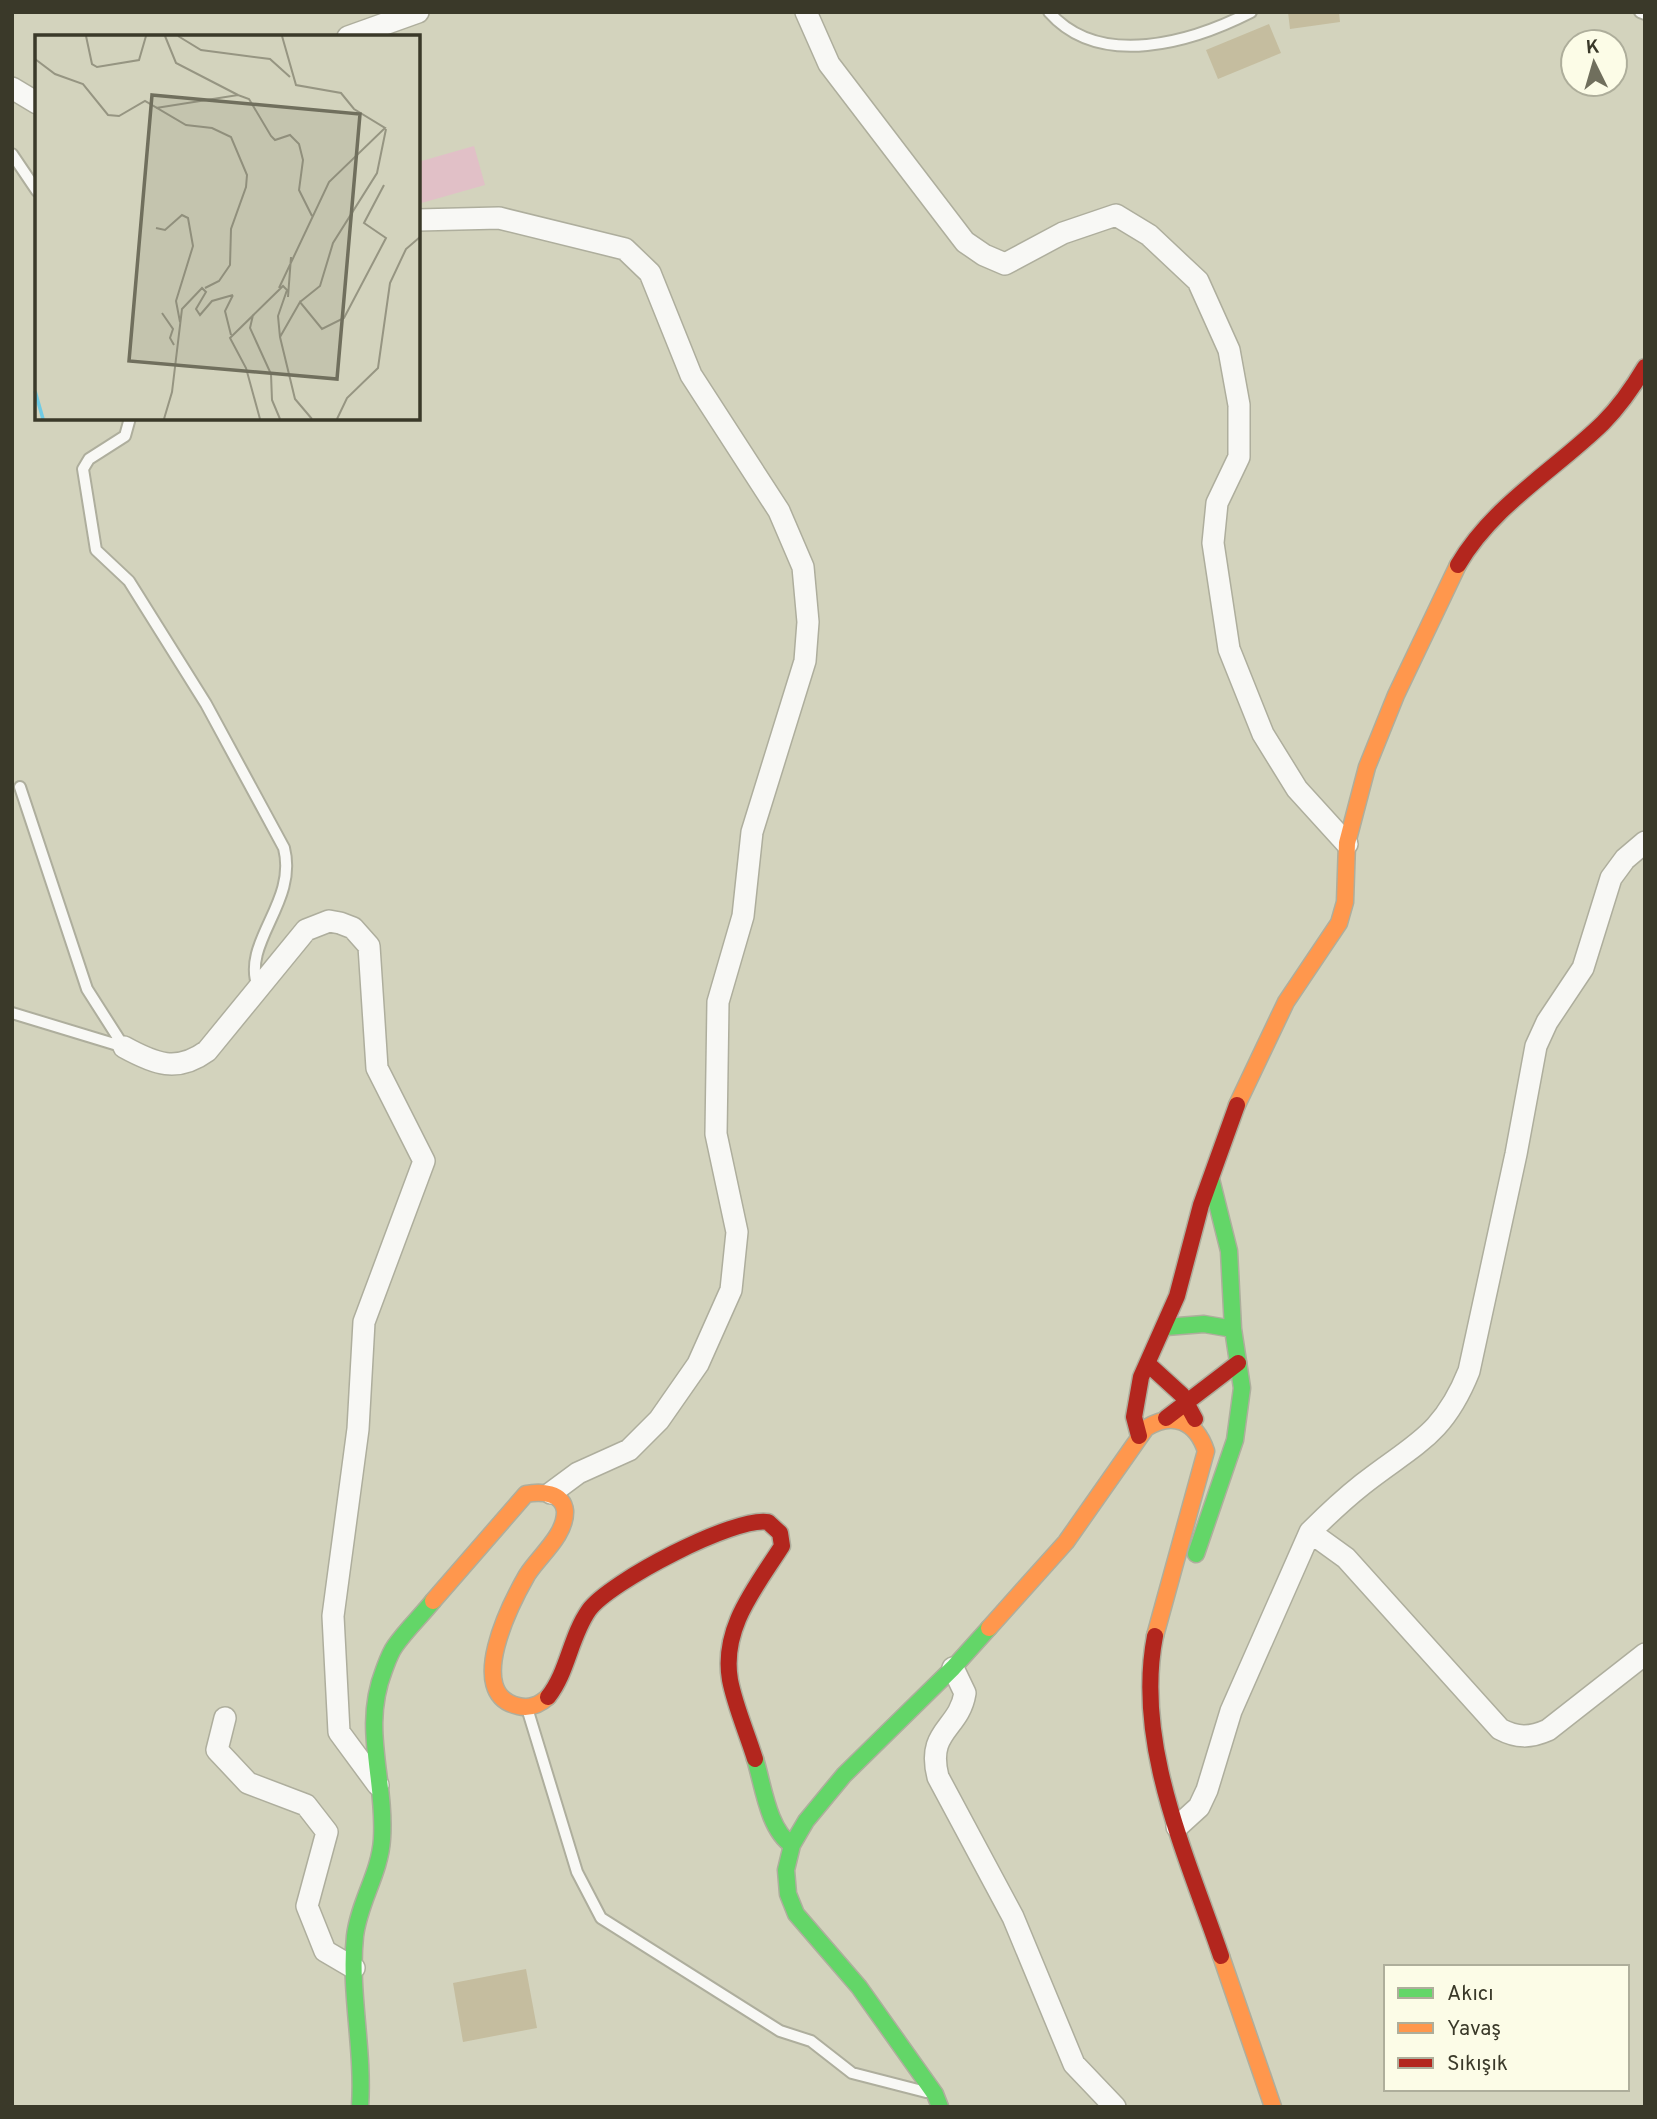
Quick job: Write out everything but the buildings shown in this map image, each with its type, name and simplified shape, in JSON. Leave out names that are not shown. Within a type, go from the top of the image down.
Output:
[{"type":"street","points":[[354,35],[418,12]]},
{"type":"street","points":[[806,12],[829,64],[965,242],[984,256],[1005,264],[1063,233],[1116,215],[1149,235],[1198,282],[1229,350],[1239,405],[1240,457],[1217,503],[1213,543],[1229,649],[1263,734],[1297,789],[1347,844]]},
{"type":"street","points":[[12,88],[35,101]]},
{"type":"street","points":[[420,220],[499,218],[625,249],[650,273],[691,375],[779,511],[803,567],[808,622],[805,661],[752,832],[743,916],[718,1002],[716,1134],[737,1232],[731,1290],[698,1364],[659,1420],[629,1450],[578,1473],[551,1493]]},
{"type":"street","points":[[1139,1436],[1132,1404],[1178,1299],[1193,1230],[1211,1179],[1260,1052],[1288,998],[1326,947],[1344,909],[1347,844],[1373,746],[1461,560],[1504,506],[1602,425],[1628,397],[1645,367]]},
{"type":"street","points":[[1177,1827],[1199,1807],[1207,1790],[1231,1711],[1310,1532],[1365,1482],[1432,1434],[1460,1394],[1475,1344],[1536,1046],[1547,1022],[1583,968],[1611,878],[1625,859],[1645,842]]},
{"type":"street","points":[[124,1048],[166,1066],[195,1060],[207,1051],[306,930],[317,924],[341,923],[363,936],[369,946],[377,1068],[424,1161],[364,1322],[358,1429],[333,1616],[339,1732],[378,1785]]},
{"type":"street","points":[[1160,1613],[1174,1603],[1186,1584],[1235,1440],[1242,1388],[1233,1329],[1229,1251],[1211,1179]]},
{"type":"street","points":[[1166,1327],[1205,1325],[1233,1329]]},
{"type":"street","points":[[1166,1418],[1238,1363]]},
{"type":"street","points":[[1149,1364],[1175,1386],[1187,1402],[1206,1451],[1160,1613],[1151,1660],[1149,1699],[1156,1746],[1177,1827],[1273,2107]]},
{"type":"street","points":[[938,2101],[859,1987],[796,1914],[788,1894],[786,1870],[792,1845],[806,1821],[844,1775],[953,1668],[1066,1542],[1139,1436],[1154,1421],[1166,1418],[1179,1418],[1199,1430]]},
{"type":"street","points":[[360,2107],[362,2032],[354,1968],[360,1910],[376,1871],[383,1843],[383,1815],[372,1722],[375,1694],[393,1648],[526,1494],[539,1490],[551,1493],[564,1507],[565,1518],[561,1530],[519,1590],[493,1663],[492,1679],[499,1695],[512,1704],[527,1707],[540,1703],[552,1693],[571,1641],[584,1616],[613,1586],[749,1523],[770,1521],[780,1531],[782,1546],[734,1621],[728,1660],[730,1680],[774,1821],[785,1840],[792,1845]]},
{"type":"street","points":[[1310,1532],[1346,1558],[1500,1728],[1510,1734],[1535,1736],[1548,1730],[1645,1654]]},
{"type":"street","points":[[953,1668],[965,1693],[961,1707],[936,1743],[934,1766],[937,1777],[1013,1917],[1074,2064],[1115,2107]]},
{"type":"street","points":[[225,1717],[218,1750],[248,1783],[306,1805],[327,1832],[307,1906],[325,1951],[354,1968]]},
{"type":"lane","points":[[1049,12],[1062,27],[1078,35],[1124,44],[1186,40],[1251,12]]},
{"type":"lane","points":[[1640,12],[1645,14]]},
{"type":"lane","points":[[12,154],[35,188]]},
{"type":"lane","points":[[129,420],[125,436],[89,459],[83,469],[96,550],[129,581],[206,704],[284,848],[288,861],[285,888],[256,957],[254,972],[258,987]]},
{"type":"lane","points":[[20,787],[87,989],[124,1048]]},
{"type":"lane","points":[[12,1013],[124,1048]]},
{"type":"lane","points":[[527,1707],[576,1872],[601,1918],[779,2031],[811,2040],[852,2073],[938,2101]]},
{"type":"shaded area","points":[[474,146],[485,185],[420,203],[420,161]]},
{"type":"traffic: fast","points":[[1196,1554],[1235,1440],[1242,1388],[1233,1329],[1229,1251],[1211,1179]]},
{"type":"traffic: fast","points":[[1166,1327],[1204,1324],[1233,1329]]},
{"type":"traffic: fast","points":[[360,2107],[354,1957],[357,1923],[378,1864],[382,1839],[381,1796],[374,1734],[377,1692],[393,1649],[433,1601]]},
{"type":"traffic: fast","points":[[940,2107],[935,2094],[859,1987],[796,1914],[788,1894],[786,1870],[792,1845],[806,1821],[844,1775],[953,1668],[989,1628]]},
{"type":"traffic: fast","points":[[755,1759],[772,1818],[777,1829],[792,1845]]},
{"type":"traffic: slow","points":[[1237,1105],[1286,1002],[1339,923],[1345,902],[1347,843],[1367,767],[1396,695],[1458,565]]},
{"type":"traffic: slow","points":[[989,1628],[1066,1542],[1146,1428],[1165,1420],[1174,1420],[1190,1426],[1206,1451],[1155,1636]]},
{"type":"traffic: slow","points":[[433,1601],[526,1494],[550,1494],[560,1500],[565,1511],[561,1528],[527,1575],[511,1606],[496,1646],[493,1667],[494,1684],[502,1698],[518,1706],[530,1707],[548,1697]]},
{"type":"traffic: slow","points":[[1221,1956],[1273,2107]]},
{"type":"traffic: jam","points":[[1458,565],[1472,544],[1507,506],[1609,417],[1645,367]]},
{"type":"traffic: jam","points":[[1139,1436],[1134,1417],[1141,1377],[1177,1296],[1201,1205],[1237,1105]]},
{"type":"traffic: jam","points":[[1166,1418],[1238,1363]]},
{"type":"traffic: jam","points":[[1148,1364],[1182,1395],[1195,1419]]},
{"type":"traffic: jam","points":[[548,1697],[560,1677],[577,1631],[589,1610],[601,1598],[646,1568],[702,1540],[729,1529],[768,1522],[780,1533],[782,1546],[743,1609],[731,1643],[729,1661],[732,1690],[755,1759]]},
{"type":"traffic: jam","points":[[1155,1636],[1150,1677],[1158,1758],[1167,1799],[1221,1956]]}]
